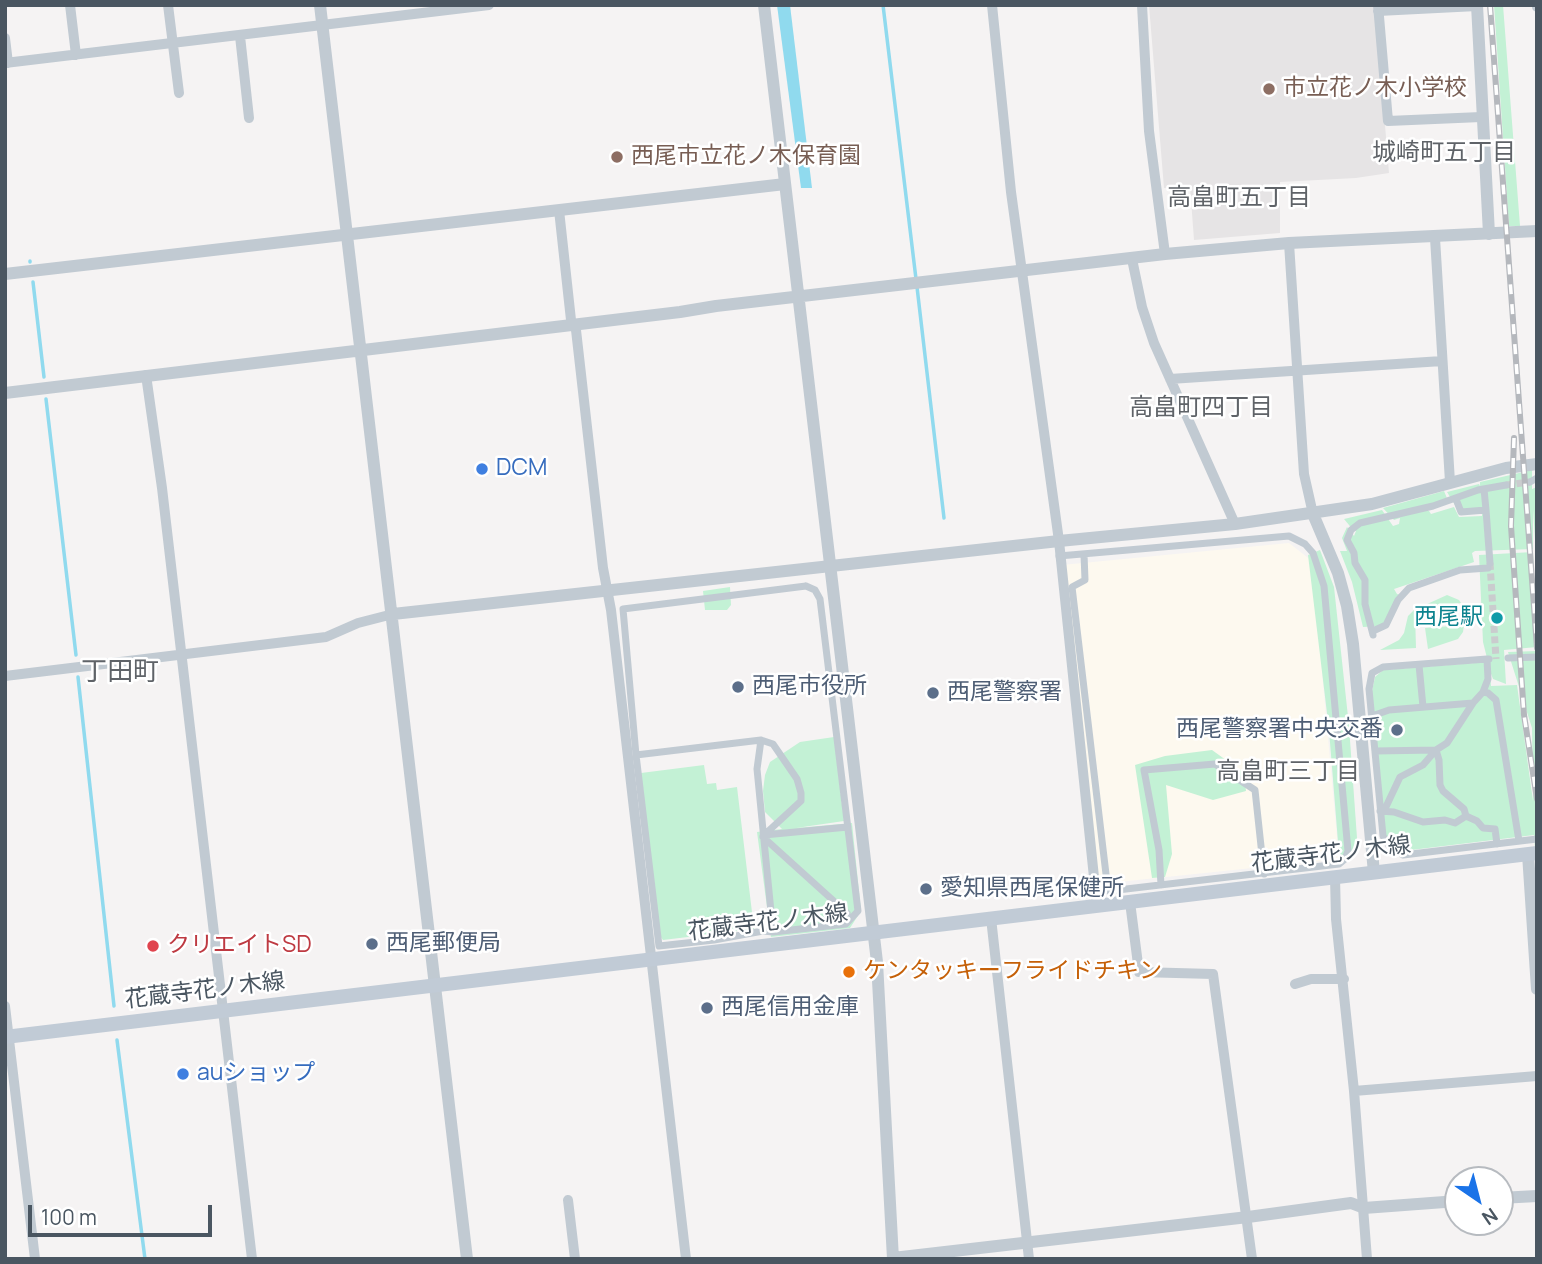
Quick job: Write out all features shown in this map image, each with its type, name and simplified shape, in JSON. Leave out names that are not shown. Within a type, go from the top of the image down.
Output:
[{"type":"main road","name":"花蔵寺花ノ木線","points":[[7,1037],[1532,854]]},
{"type":"street","points":[[69,5],[76,55]]},
{"type":"street","points":[[168,5],[179,93]]},
{"type":"street","points":[[320,5],[467,1259]]},
{"type":"street","points":[[5,38],[7,63],[489,5]]},
{"type":"street","points":[[764,5],[874,933],[893,1258]]},
{"type":"street","points":[[992,5],[1011,192],[1059,541],[1097,906]]},
{"type":"street","points":[[1142,5],[1149,131],[1165,254]]},
{"type":"street","points":[[1481,117],[1388,121],[1378,8],[1476,6],[1489,234]]},
{"type":"street","points":[[240,36],[249,118]]},
{"type":"street","points":[[5,274],[785,184]]},
{"type":"street","points":[[559,210],[686,1259]]},
{"type":"street","points":[[5,393],[1165,254],[1289,243],[1537,231]]},
{"type":"street","points":[[1435,238],[1450,482]]},
{"type":"street","points":[[1289,243],[1304,474],[1313,514],[1338,573],[1347,606],[1353,644],[1374,873]]},
{"type":"street","points":[[1132,259],[1142,307],[1170,379],[1235,524]]},
{"type":"street","points":[[1170,379],[1442,361]]},
{"type":"street","points":[[146,375],[162,488],[252,1259]]},
{"type":"street","points":[[5,676],[326,637],[358,623],[393,614],[1313,514],[1372,504],[1506,468],[1537,464]]},
{"type":"street","points":[[1484,489],[1489,565],[1460,570],[1409,587],[1398,600],[1386,625],[1373,633],[1364,604],[1365,580],[1354,563],[1354,553],[1347,540],[1351,530],[1360,523],[1394,517],[1484,489],[1506,485]]},
{"type":"street","points":[[1456,499],[1461,512],[1486,510]]},
{"type":"street","points":[[1059,556],[1289,536],[1305,544],[1313,553],[1324,586],[1328,613],[1348,851],[1345,859],[1339,864],[1109,891],[1072,587],[1085,580],[1084,554]]},
{"type":"street","points":[[806,586],[815,590],[820,599],[858,911],[846,925],[764,931],[659,946],[636,755],[623,609],[806,586]]},
{"type":"street","points":[[1508,658],[1537,656]]},
{"type":"street","points":[[1382,811],[1395,792],[1400,777],[1423,765],[1436,750],[1447,743],[1483,692],[1488,679],[1489,659],[1383,667],[1372,673],[1369,690],[1383,836],[1390,847],[1403,855],[1537,839]]},
{"type":"street","points":[[1419,665],[1423,707]]},
{"type":"street","points":[[1483,692],[1496,700],[1519,841]]},
{"type":"street","points":[[1372,716],[1389,710],[1473,703]]},
{"type":"street","points":[[761,740],[757,769],[773,932]]},
{"type":"street","points":[[636,755],[761,740],[773,744],[797,779],[802,793],[801,801],[763,836]]},
{"type":"street","points":[[1375,751],[1436,750]]},
{"type":"street","points":[[1436,750],[1443,791],[1464,809],[1466,816],[1483,828],[1495,829],[1497,844]]},
{"type":"street","points":[[1161,885],[1159,850],[1144,770],[1215,764],[1255,790],[1264,874]]},
{"type":"street","points":[[1382,811],[1423,822],[1445,820],[1455,823],[1466,816]]},
{"type":"street","points":[[763,836],[848,827]]},
{"type":"street","points":[[763,836],[848,913]]},
{"type":"street","points":[[1532,854],[1537,989]]},
{"type":"street","points":[[1335,877],[1336,919],[1344,979],[1367,1259]]},
{"type":"street","points":[[1130,902],[1139,972],[1213,974],[1252,1259]]},
{"type":"street","points":[[991,919],[1029,1259]]},
{"type":"street","points":[[1295,984],[1311,979],[1344,979]]},
{"type":"street","points":[[5,1006],[34,1259]]},
{"type":"street","points":[[1354,1091],[1537,1076]]},
{"type":"street","points":[[1514,1197],[1537,1196]]},
{"type":"street","points":[[568,1200],[575,1259]]},
{"type":"street","points":[[885,1259],[1351,1203],[1364,1208],[1444,1202]]},
{"type":"shaded area","name":"市立花ノ木小学校","points":[[1149,5],[1375,5],[1389,173],[1356,178],[1280,182],[1280,233],[1194,240],[1190,186],[1164,188]]},
{"type":"shaded area","points":[[1289,543],[1312,561],[1339,859],[1099,884],[1062,565]]},
{"type":"green space","points":[[1494,5],[1503,5],[1520,226],[1509,226]]},
{"type":"green space","points":[[1532,470],[1532,489],[1537,487],[1537,570],[1533,509],[1533,549],[1475,551],[1472,553],[1474,562],[1394,589],[1397,594],[1404,596],[1382,626],[1363,627],[1352,582],[1340,551],[1347,551],[1342,538],[1347,527],[1354,536],[1356,531],[1344,519],[1382,510],[1393,526],[1399,524],[1400,518],[1394,520],[1383,508],[1444,491],[1449,503],[1426,511],[1431,514],[1454,507],[1459,517],[1482,516],[1482,513],[1461,515],[1447,492],[1479,484],[1480,486],[1480,482]]},
{"type":"green space","points":[[1320,550],[1334,587],[1349,726],[1358,852],[1340,867],[1329,730],[1308,555]]},
{"type":"green space","points":[[1533,552],[1537,647],[1504,650],[1506,684],[1493,679],[1490,671],[1491,686],[1517,685],[1533,801],[1532,728],[1508,652],[1537,651],[1537,849],[1534,835],[1403,851],[1386,838],[1372,691],[1375,677],[1383,670],[1488,662],[1483,642],[1479,555]]},
{"type":"green space","points":[[730,587],[731,605],[727,610],[705,610],[703,591]]},
{"type":"green space","points":[[1447,595],[1461,603],[1423,608],[1415,613],[1416,648],[1380,650],[1399,640],[1404,633],[1408,616],[1414,610]]},
{"type":"green space","points":[[1464,625],[1458,639],[1428,649],[1425,628]]},
{"type":"green space","points":[[834,737],[844,821],[796,828],[852,823],[861,911],[850,928],[771,937],[757,832],[782,829],[765,812],[765,775],[770,762],[800,742]]},
{"type":"green space","points":[[1212,750],[1244,773],[1246,791],[1213,800],[1166,785],[1172,854],[1165,877],[1152,878],[1135,765],[1165,756]]},
{"type":"green space","points":[[704,765],[707,784],[716,783],[717,790],[737,787],[754,929],[663,940],[660,936],[641,773]]},
{"type":"water","points":[[777,5],[790,5],[812,188],[801,188]]},
{"type":"waterway","points":[[883,5],[916,279]]},
{"type":"waterway","points":[[33,282],[44,377]]},
{"type":"waterway","points":[[917,287],[944,518]]},
{"type":"waterway","points":[[46,399],[76,655]]},
{"type":"waterway","points":[[78,677],[114,1006]]},
{"type":"waterway","points":[[117,1040],[145,1259]]},
{"type":"tunnel","points":[[1506,485],[1530,482]]},
{"type":"tunnel","points":[[1490,563],[1496,659]]},
{"type":"railway","points":[[1490,5],[1537,648]]},
{"type":"railway","points":[[1514,438],[1511,526],[1524,715],[1537,799]]},
{"type":"place","name":"市立花ノ木小学校","points":[[1269,89]]},
{"type":"place","name":"西尾市立花ノ木保育園","points":[[617,157]]},
{"type":"place","name":"DCM","points":[[482,469]]},
{"type":"place","name":"西尾駅","points":[[1497,618]]},
{"type":"place","name":"西尾市役所","points":[[738,687]]},
{"type":"place","name":"西尾警察署","points":[[933,693]]},
{"type":"place","name":"西尾警察署中央交番","points":[[1397,730]]},
{"type":"place","name":"愛知県西尾保健所","points":[[926,889]]},
{"type":"place","name":"西尾郵便局","points":[[372,944]]},
{"type":"place","name":"クリエイトSD","points":[[153,946]]},
{"type":"place","name":"ケンタッキーフライドチキン","points":[[849,972]]},
{"type":"place","name":"西尾信用金庫","points":[[707,1008]]},
{"type":"place","name":"auショップ","points":[[183,1074]]},
{"type":"district","name":"城崎町五丁目","points":[[1444,153]]},
{"type":"district","name":"高畠町五丁目","points":[[1239,198]]},
{"type":"district","name":"高畠町四丁目","points":[[1201,408]]},
{"type":"district","name":"丁田町","points":[[120,673]]},
{"type":"district","name":"高畠町三丁目","points":[[1288,772]]}]
